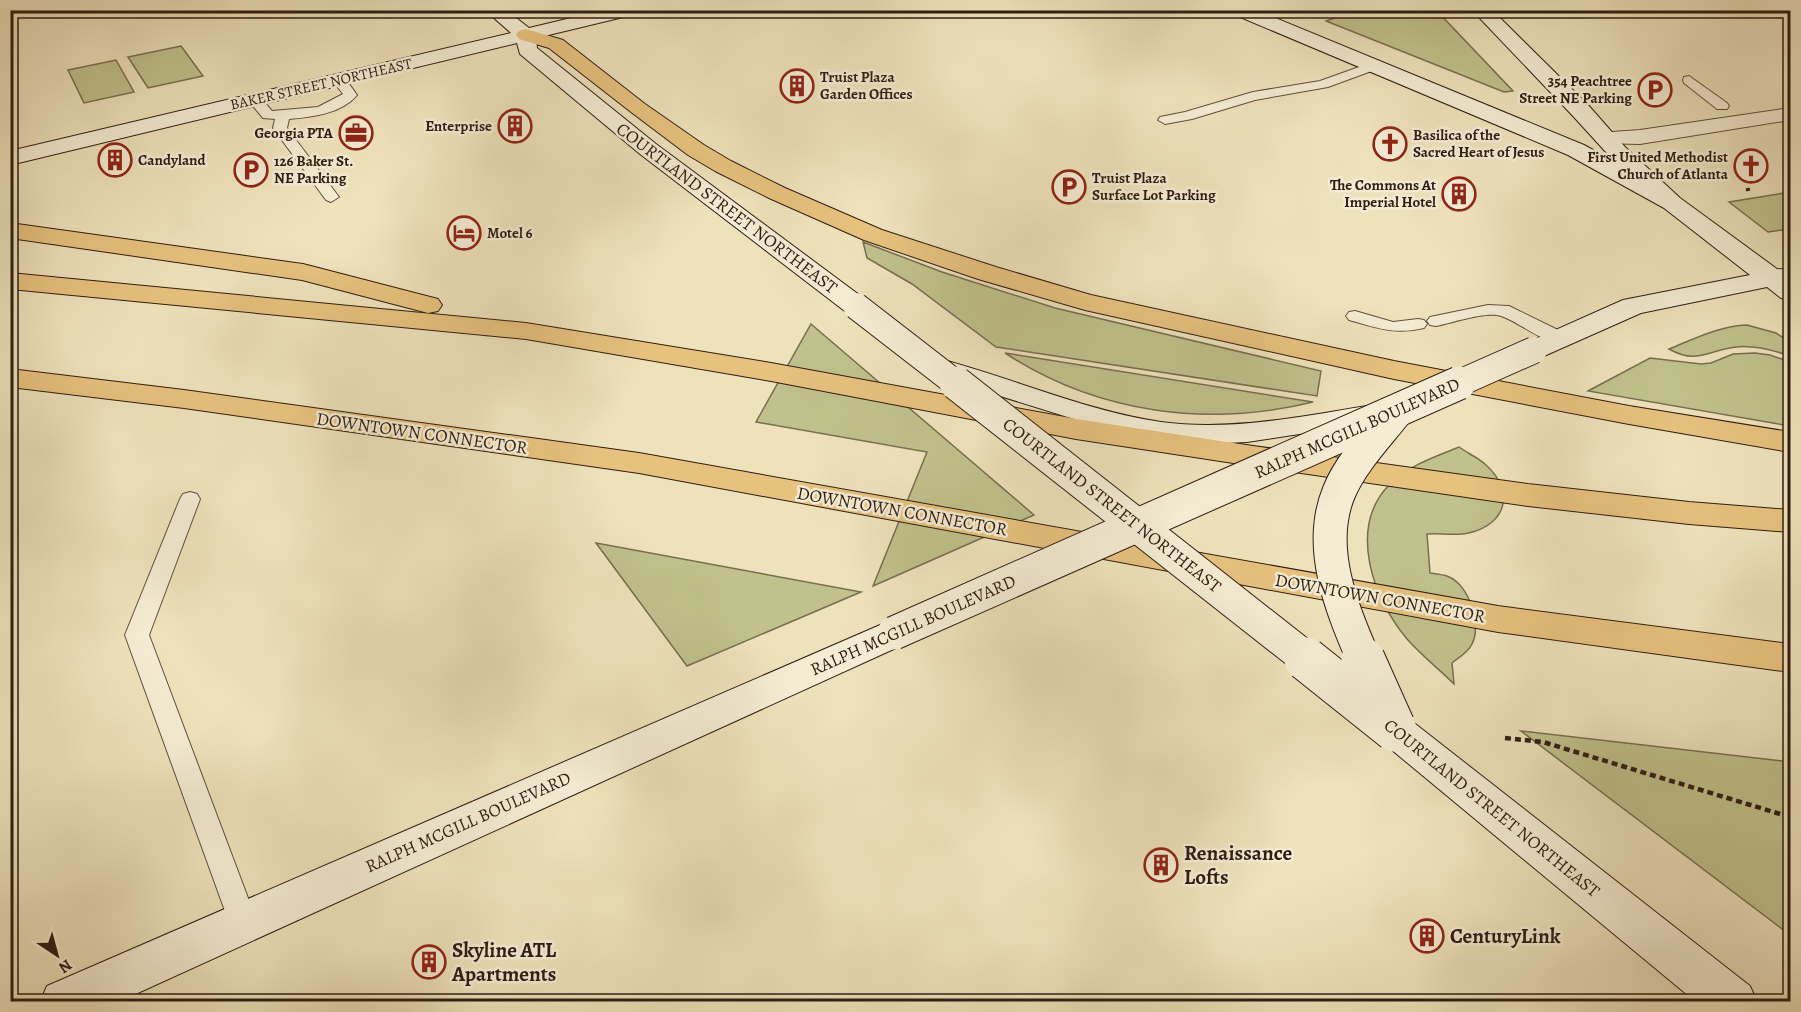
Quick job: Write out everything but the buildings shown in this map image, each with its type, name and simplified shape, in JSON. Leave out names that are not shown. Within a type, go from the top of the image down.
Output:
[{"type":"highway","points":[[526,35],[556,44],[647,115],[723,166],[777,193],[873,235],[987,273],[1085,302],[1394,370],[1629,415],[1791,442]]},
{"type":"highway","points":[[10,230],[303,272],[526,331]]},
{"type":"highway","points":[[10,281],[526,331],[771,372],[1076,429],[1253,456],[1528,495],[1689,513],[1791,521]]},
{"type":"highway","name":"DOWNTOWN CONNECTOR","points":[[10,378],[184,399],[639,463],[1498,619],[1791,658]]},
{"type":"highway","points":[[10,400],[184,399]]},
{"type":"main road","name":"COURTLAND STREET NORTHEAST","points":[[494,10],[526,35],[527,50],[567,84],[715,201],[936,367],[1138,525],[1733,1002]]},
{"type":"main road","name":"BAKER STREET NORTHEAST","points":[[10,158],[630,10]]},
{"type":"main road","points":[[1239,10],[1576,150],[1672,203],[1784,282]]},
{"type":"main road","points":[[1481,10],[1617,152],[1672,203]]},
{"type":"main road","points":[[1606,138],[1640,137],[1791,114]]},
{"type":"main road","name":"RALPH MCGILL BOULEVARD","points":[[63,1002],[1633,306],[1784,282]]},
{"type":"main road","points":[[936,367],[1131,426],[1166,432],[1201,434],[1271,430],[1396,411]]},
{"type":"main road","points":[[1395,730],[1341,602],[1333,577],[1329,550],[1330,519],[1338,492],[1396,411]]},
{"type":"lane","points":[[1165,120],[1187,116],[1253,96],[1323,84],[1373,66]]},
{"type":"lane","points":[[255,100],[268,115],[283,116],[305,113],[345,100],[350,95],[339,80]]},
{"type":"lane","points":[[1689,80],[1722,106]]},
{"type":"lane","points":[[283,116],[279,128],[331,197]]},
{"type":"lane","points":[[1421,317],[1488,310],[1512,312],[1560,338]]},
{"type":"lane","points":[[190,499],[137,635],[243,922]]},
{"type":"path","points":[[1505,738],[1551,744],[1791,817]]},
{"type":"green space","points":[[1357,10],[1437,11],[1513,91],[1504,92],[1326,21]]},
{"type":"green space","points":[[181,46],[203,76],[148,88],[128,57]]},
{"type":"green space","points":[[116,60],[134,92],[84,103],[68,70]]},
{"type":"green space","points":[[1790,192],[1790,234],[1782,230],[1768,232],[1729,202]]},
{"type":"green space","points":[[863,242],[942,272],[1055,308],[1321,371],[1317,396],[996,347],[912,284],[867,258]]},
{"type":"green space","points":[[811,324],[1034,515],[873,586],[927,452],[756,422]]},
{"type":"green space","points":[[1747,325],[1776,333],[1790,342],[1790,356],[1750,347],[1736,347],[1695,356],[1679,354],[1669,349],[1717,330]]},
{"type":"green space","points":[[1005,353],[1313,402],[1273,410],[1233,414],[1193,414],[1153,410],[1114,402],[1077,390]]},
{"type":"green space","points":[[1755,353],[1790,362],[1790,426],[1588,391],[1650,358],[1701,364],[1711,363],[1733,354]]},
{"type":"green space","points":[[1459,447],[1480,460],[1495,475],[1501,485],[1503,505],[1492,522],[1482,529],[1464,534],[1427,534],[1430,573],[1445,575],[1456,581],[1468,597],[1474,617],[1475,636],[1472,644],[1452,663],[1454,684],[1412,645],[1395,623],[1375,584],[1368,541],[1370,521],[1377,501],[1390,484],[1414,467]]},
{"type":"green space","points":[[596,543],[861,592],[687,666]]},
{"type":"green space","points":[[1521,731],[1790,762],[1790,935]]},
{"type":"place","name":"Truist Plaza Garden Offices","points":[[797,86]]},
{"type":"place","name":"354 Peachtree Street NE Parking","points":[[1655,90]]},
{"type":"place","name":"Enterprise","points":[[515,126]]},
{"type":"place","name":"Georgia PTA","points":[[356,133]]},
{"type":"place","name":"Basilica of the Sacred Heart of Jesus","points":[[1390,144]]},
{"type":"place","name":"Candyland","points":[[115,160]]},
{"type":"place","name":"First United Methodist Church of Atlanta","points":[[1751,166]]},
{"type":"place","name":"126 Baker St. NE Parking","points":[[251,170]]},
{"type":"place","name":"Truist Plaza Surface Lot Parking","points":[[1069,187]]},
{"type":"place","name":"The Commons At Imperial Hotel","points":[[1459,194]]},
{"type":"place","name":"Motel 6","points":[[464,233]]},
{"type":"place","name":"Renaissance Lofts","points":[[1161,865]]},
{"type":"place","name":"CenturyLink","points":[[1427,936]]},
{"type":"place","name":"Skyline ATL Apartments","points":[[429,962]]}]
